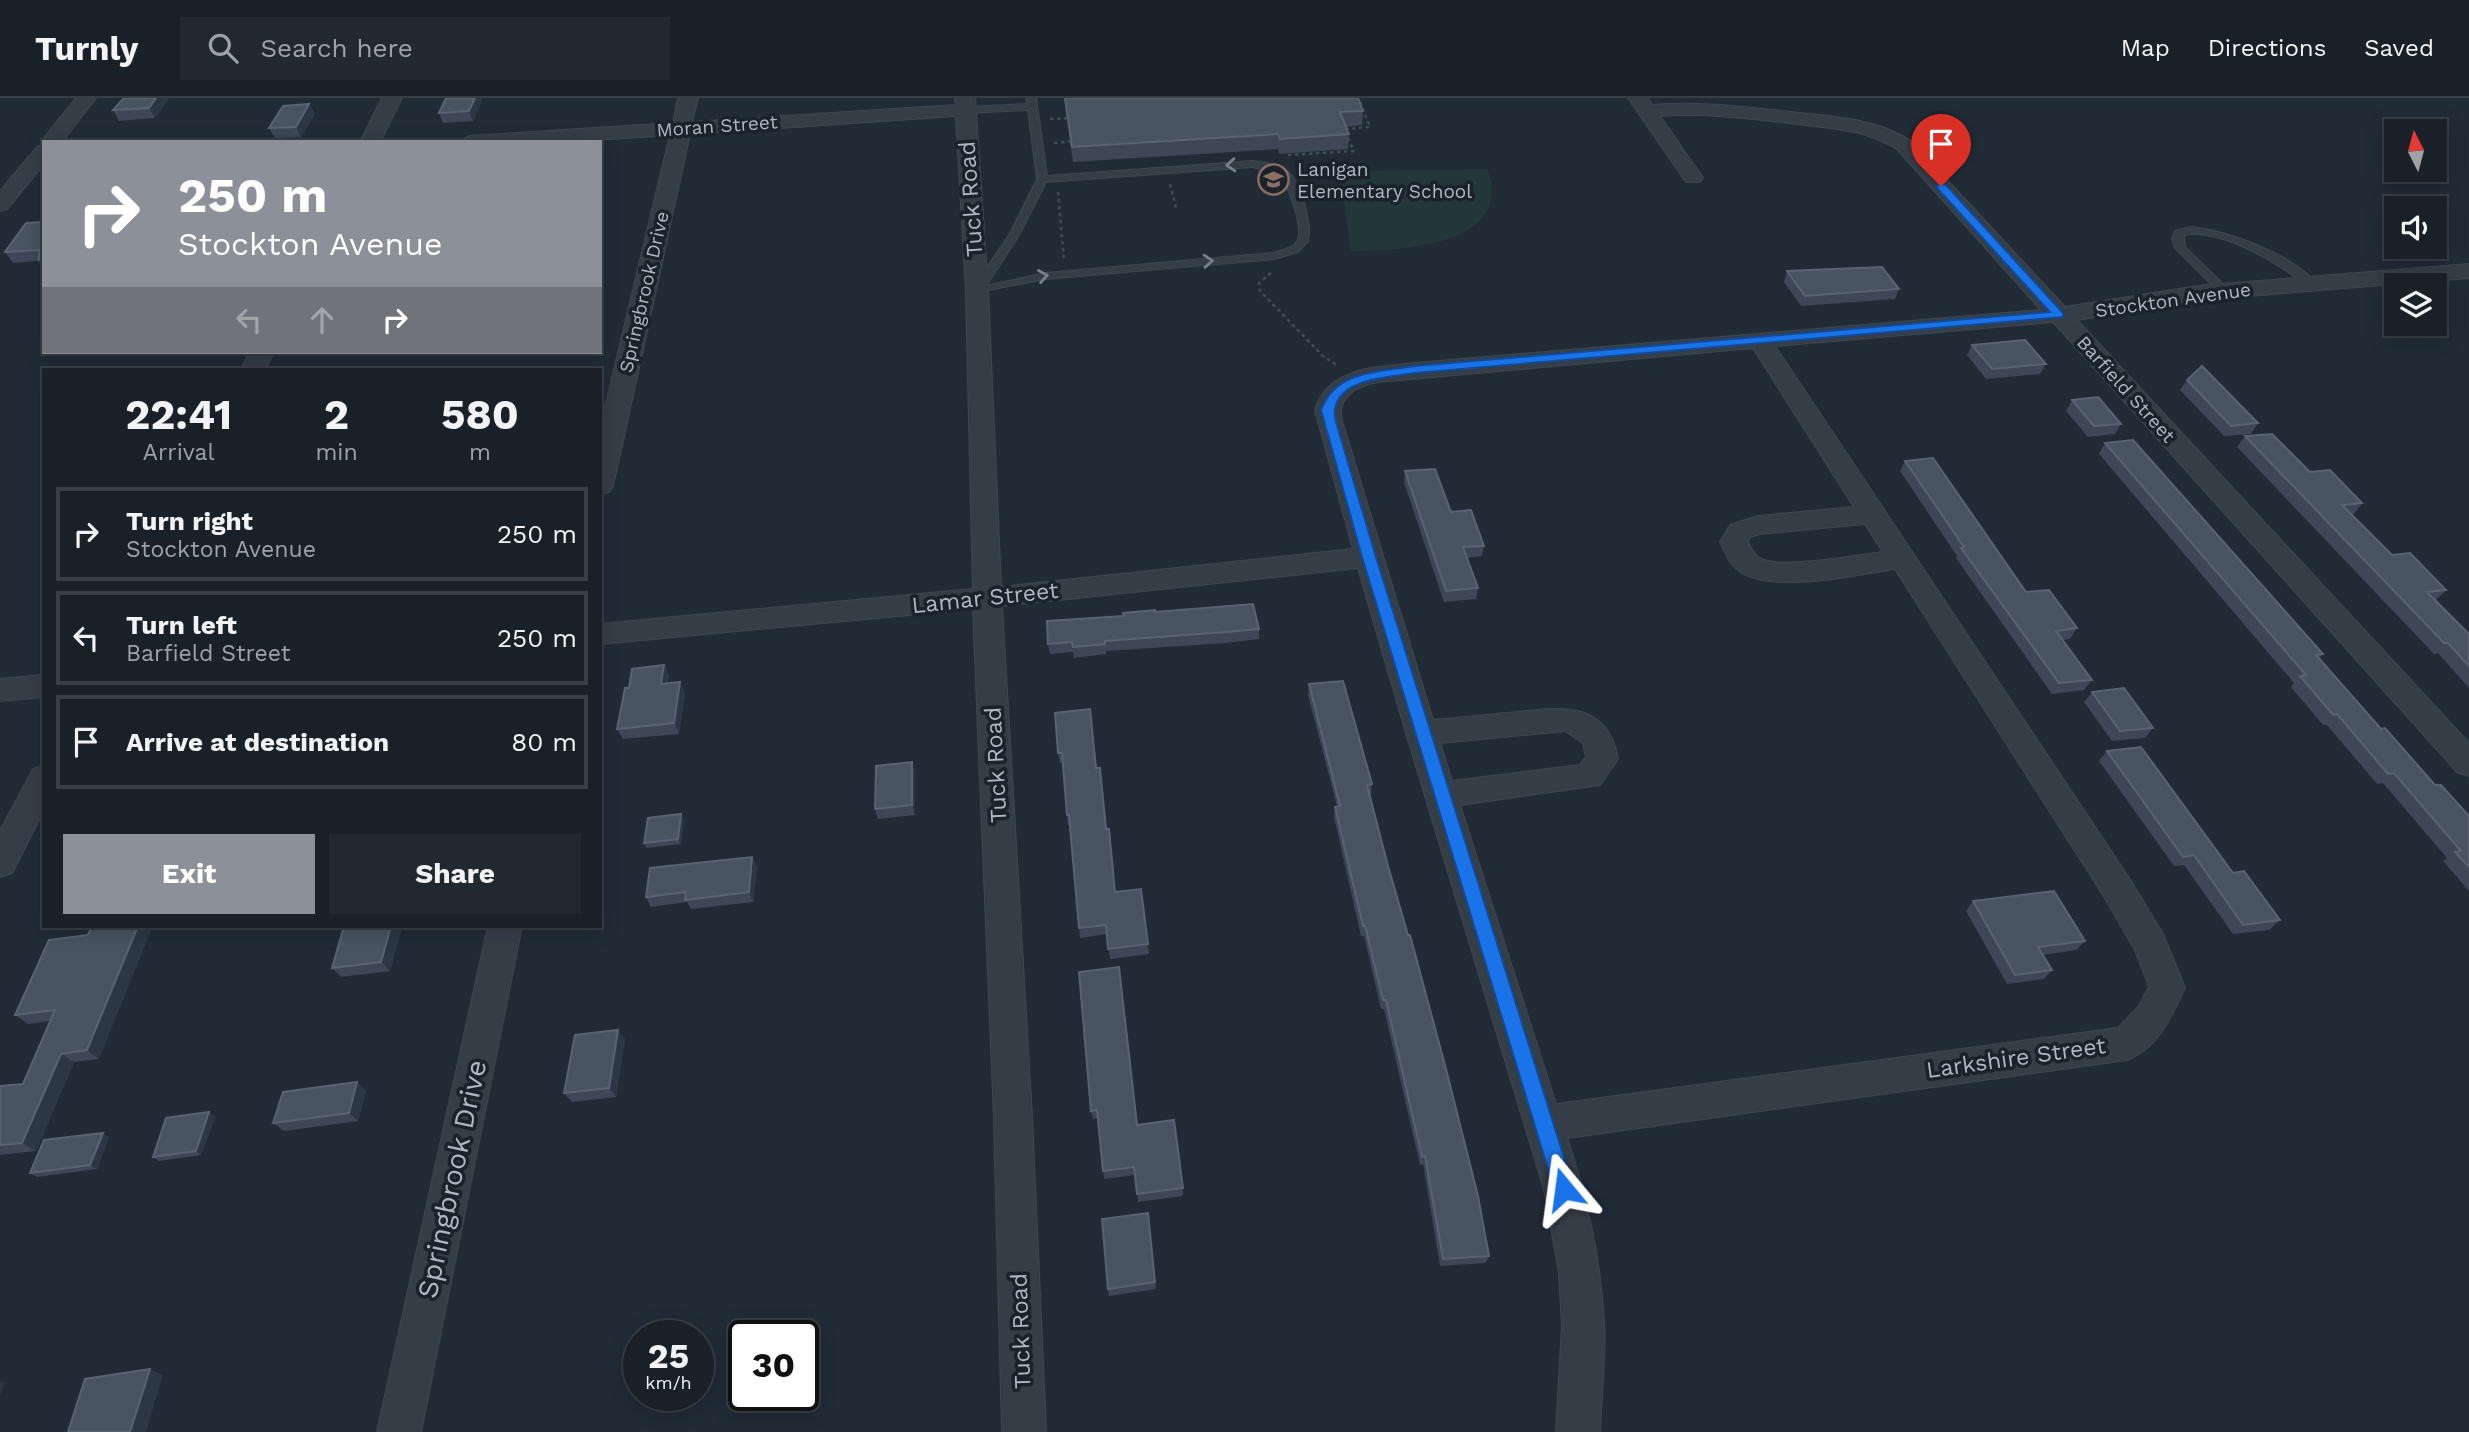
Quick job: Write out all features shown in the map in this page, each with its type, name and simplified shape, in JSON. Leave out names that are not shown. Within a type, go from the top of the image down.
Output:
[{"type":"street","points":[[53,140],[86,98]]},
{"type":"street","points":[[371,140],[392,98]]},
{"type":"street","name":"Springbrook Drive","points":[[602,477],[688,98]]},
{"type":"street","name":"Moran Street","points":[[499,140],[965,104]]},
{"type":"street","name":"Tuck Road","points":[[965,104],[976,291],[987,598],[1013,1117],[1024,1432]]},
{"type":"street","points":[[1643,105],[1693,178]]},
{"type":"street","name":"Barfield Street","points":[[1643,105],[1718,108],[1835,122],[1889,134],[1904,145],[2469,764]]},
{"type":"street","points":[[0,205],[42,153]]},
{"type":"street","name":"Stockton Avenue","points":[[1348,385],[1415,370],[2059,315],[2223,290],[2469,271]]},
{"type":"street","name":"Larkshire Street","points":[[1545,1123],[2127,1043],[2152,1017],[2167,988],[2151,945],[2117,888],[1760,341]]},
{"type":"street","points":[[1348,385],[1327,410],[1421,733],[1564,1189],[1579,1272],[1583,1326],[1578,1432]]},
{"type":"street","points":[[1873,514],[1758,525],[1740,531],[1734,542],[1738,554],[1755,568],[1778,572],[1903,559]]},
{"type":"street","name":"Lamar Street","points":[[602,634],[987,598],[1369,557]]},
{"type":"street","points":[[0,690],[42,686]]},
{"type":"street","points":[[1421,733],[1565,719],[1582,723],[1594,732],[1600,744],[1601,760],[1596,770],[1588,776],[1441,796]]},
{"type":"street","points":[[0,863],[42,782]]},
{"type":"street","name":"Springbrook Drive","points":[[399,1432],[505,928]]},
{"type":"lane","points":[[965,104],[1032,102],[1042,179],[1014,235],[976,291]]},
{"type":"lane","points":[[976,291],[1065,274],[1274,256],[1297,249],[1305,238],[1305,228],[1289,180],[1274,168],[1253,164],[1042,179]]},
{"type":"lane","points":[[2223,290],[2180,248],[2177,239],[2179,233],[2205,231],[2245,245],[2285,262],[2312,284]]},
{"type":"path","points":[[1047,119],[1072,117],[1074,127]]},
{"type":"path","points":[[1050,143],[1076,142],[1075,134]]},
{"type":"path","points":[[1057,178],[1065,274]]},
{"type":"path","points":[[1275,270],[1259,283],[1260,291],[1348,385]]},
{"type":"shaded area","points":[[1487,169],[1492,194],[1486,214],[1470,228],[1449,238],[1423,245],[1351,251],[1339,171]]},
{"type":"building","points":[[124,98],[156,98],[149,108],[113,110]]},
{"type":"building","points":[[446,98],[475,98],[469,111],[439,113]]},
{"type":"building","name":"Lanigan Elementary School","points":[[1065,98],[1358,98],[1363,111],[1340,112],[1349,134],[1280,139],[1278,134],[1072,147]]},
{"type":"building","points":[[309,104],[296,127],[269,128],[283,106]]},
{"type":"building","points":[[42,222],[42,256],[38,261],[40,250],[5,252],[26,223]]},
{"type":"building","points":[[1882,267],[1899,289],[1805,296],[1787,271]]},
{"type":"building","points":[[2025,340],[2046,364],[1992,369],[1972,345]]},
{"type":"building","points":[[2202,366],[2258,423],[2231,426],[2187,380]]},
{"type":"building","points":[[2098,397],[2121,424],[2094,426],[2072,400]]},
{"type":"building","points":[[2272,434],[2310,472],[2330,470],[2362,503],[2342,505],[2392,555],[2410,553],[2446,590],[2427,592],[2469,634],[2469,666],[2245,436]]},
{"type":"building","points":[[2133,440],[2323,654],[2316,655],[2381,729],[2385,728],[2435,785],[2441,785],[2469,816],[2469,867],[2455,852],[2461,851],[2394,773],[2388,774],[2337,714],[2333,715],[2300,676],[2306,675],[2105,443]]},
{"type":"building","points":[[1933,458],[2026,592],[2049,590],[2077,628],[2056,631],[2092,680],[2059,683],[1961,548],[1964,547],[1905,461]]},
{"type":"building","points":[[1435,469],[1451,512],[1471,510],[1484,546],[1463,547],[1478,588],[1446,591],[1405,471]]},
{"type":"building","points":[[1253,604],[1259,629],[1105,641],[1105,644],[1073,647],[1072,642],[1048,644],[1047,621]]},
{"type":"building","points":[[664,665],[661,684],[680,682],[674,723],[617,729],[625,688],[629,688],[632,669]]},
{"type":"building","points":[[1343,681],[1372,784],[1367,785],[1388,866],[1410,935],[1446,1069],[1478,1196],[1489,1256],[1443,1259],[1425,1156],[1422,1157],[1386,1000],[1383,1000],[1363,926],[1335,807],[1340,806],[1309,684]]},
{"type":"building","points":[[2124,688],[2153,728],[2120,731],[2092,692]]},
{"type":"building","points":[[1090,709],[1096,768],[1100,768],[1106,829],[1109,829],[1115,892],[1141,889],[1148,944],[1108,949],[1106,925],[1079,928],[1069,815],[1062,753],[1058,753],[1055,713]]},
{"type":"building","points":[[2141,747],[2233,873],[2244,871],[2280,920],[2243,925],[2194,855],[2183,857],[2107,751]]},
{"type":"building","points":[[912,762],[912,805],[875,809],[876,766]]},
{"type":"building","points":[[681,814],[678,839],[644,843],[648,818]]},
{"type":"building","points":[[752,857],[749,892],[685,900],[686,892],[646,897],[650,868]]},
{"type":"building","points":[[2054,891],[2085,941],[2038,947],[2052,970],[2015,975],[1973,901]]},
{"type":"building","points":[[91,928],[137,928],[87,1050],[61,1054],[22,1143],[0,1145],[0,1086],[23,1084],[55,1010],[15,1015],[49,940],[88,935]]},
{"type":"building","points":[[343,928],[390,928],[381,962],[332,968]]},
{"type":"building","points":[[1119,967],[1137,1125],[1174,1120],[1183,1188],[1137,1194],[1134,1167],[1103,1171],[1097,1110],[1091,1111],[1079,972]]},
{"type":"building","points":[[618,1030],[609,1088],[564,1093],[575,1035]]},
{"type":"building","points":[[357,1082],[349,1113],[273,1123],[283,1092]]},
{"type":"building","points":[[209,1112],[196,1151],[153,1157],[166,1118]]},
{"type":"building","points":[[103,1133],[90,1165],[30,1173],[44,1140]]},
{"type":"building","points":[[1148,1213],[1155,1282],[1108,1289],[1102,1219]]},
{"type":"building","points":[[150,1369],[130,1432],[68,1432],[85,1379]]},
{"type":"place","name":"Lanigan Elementary School","points":[[1274,180]]},
{"type":"route","points":[[1564,1189],[1421,733],[1327,410],[1336,391],[1345,384],[1359,379],[1415,370],[2059,315],[1941,186]]}]
